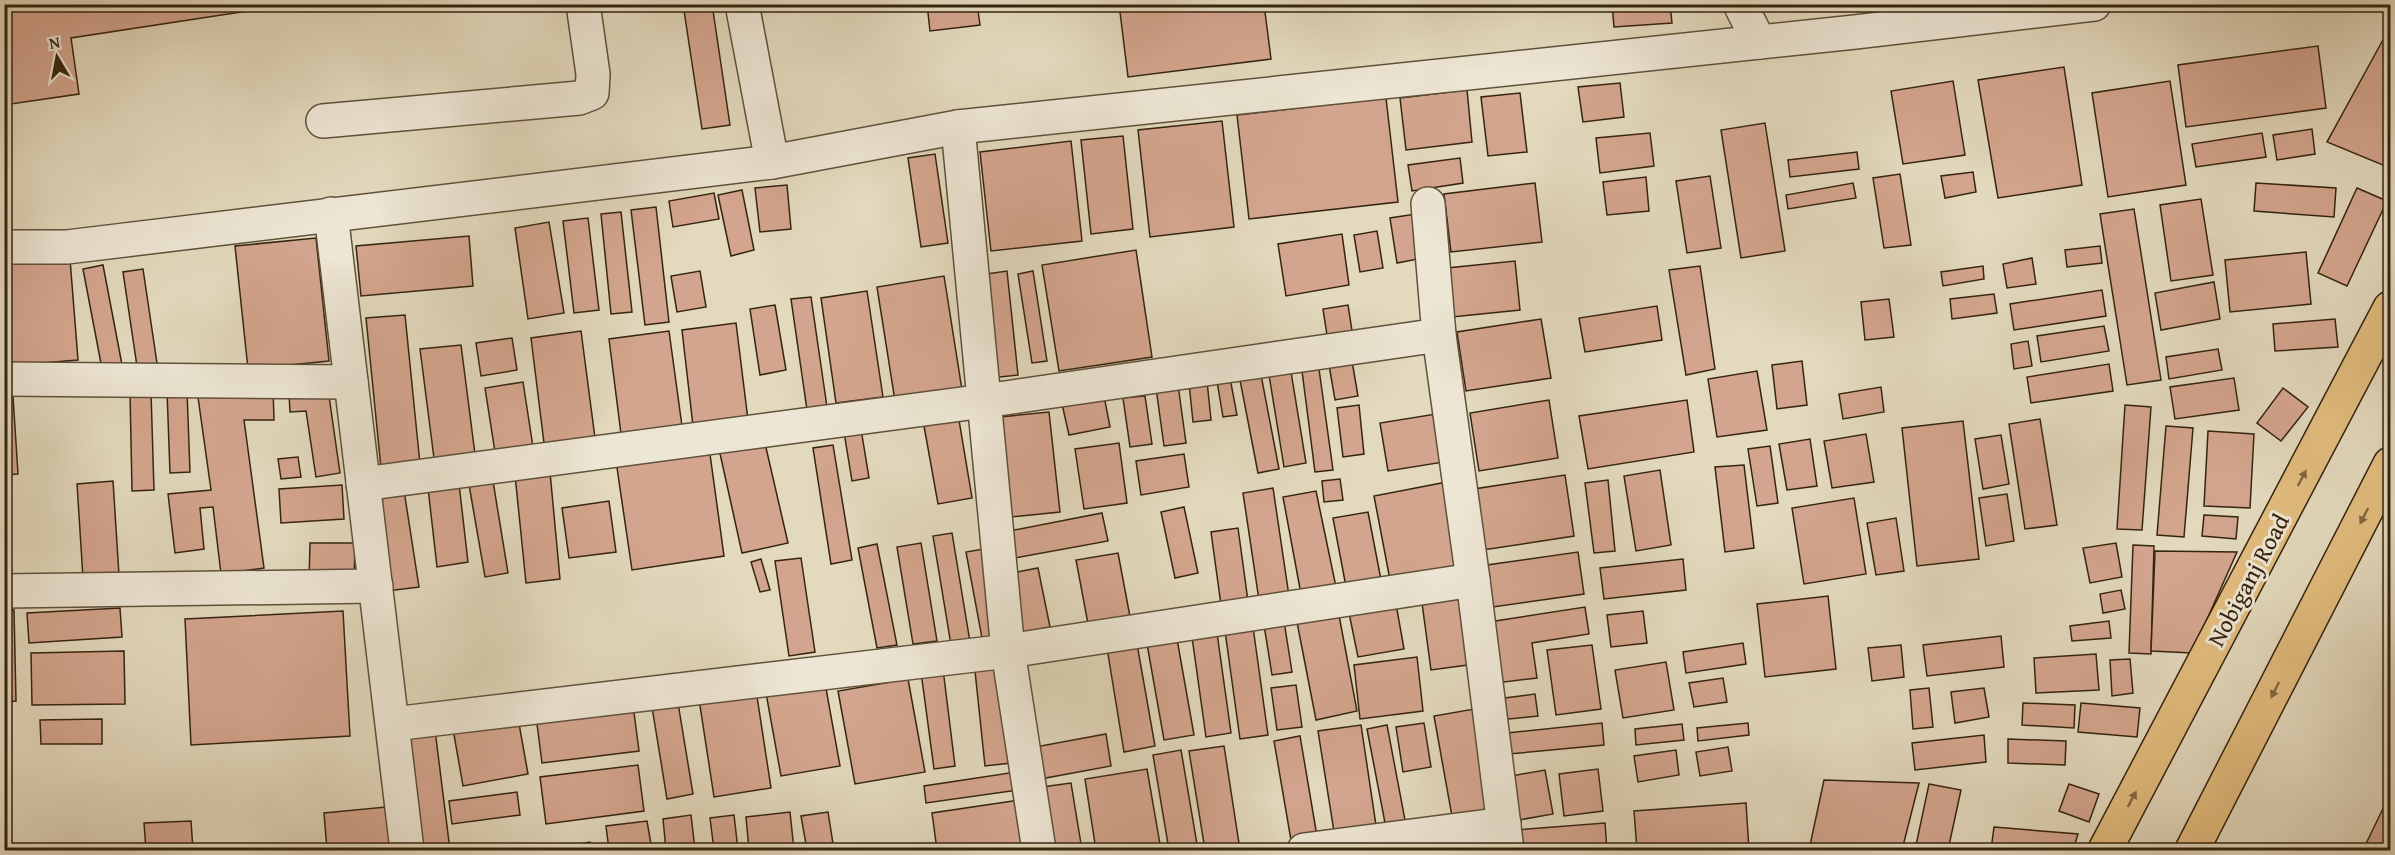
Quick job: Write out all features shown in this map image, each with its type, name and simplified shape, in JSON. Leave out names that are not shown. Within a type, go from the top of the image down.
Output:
[{"type":"main road","name":"Nobiganj Road","points":[[2105,850],[2391,308]]},
{"type":"main road","points":[[2193,850],[2391,464]]},
{"type":"street","points":[[323,122],[579,98],[592,93],[593,74],[584,4]]},
{"type":"street","points":[[742,4],[772,162]]},
{"type":"street","points":[[1740,4],[1759,42]]},
{"type":"street","points":[[4,247],[67,247],[772,162],[958,128],[1759,42],[1850,18],[2094,4]]},
{"type":"street","points":[[958,128],[1008,651],[1039,850]]},
{"type":"street","points":[[1304,850],[1505,837],[1439,335],[1428,204]]},
{"type":"street","points":[[331,214],[407,850]]},
{"type":"street","points":[[363,484],[984,401],[1439,335]]},
{"type":"street","points":[[4,379],[351,382]]},
{"type":"street","points":[[393,724],[1008,651],[1473,580]]},
{"type":"street","points":[[4,591],[376,586]]},
{"type":"building","points":[[4,4],[294,4],[71,38],[79,94],[4,105]]},
{"type":"building","points":[[683,4],[712,4],[730,125],[702,129]]},
{"type":"building","points":[[927,4],[977,4],[980,25],[930,31]]},
{"type":"building","points":[[1119,4],[1264,4],[1271,59],[1128,77]]},
{"type":"building","points":[[1612,4],[1670,4],[1672,23],[1614,27]]},
{"type":"building","points":[[2390,27],[2390,168],[2327,142]]},
{"type":"building","points":[[2318,46],[2326,108],[2186,127],[2178,65]]},
{"type":"building","points":[[2064,67],[2082,185],[1998,198],[1978,80]]},
{"type":"building","points":[[1953,81],[1965,155],[1903,164],[1891,91]]},
{"type":"building","points":[[2170,81],[2186,185],[2108,197],[2092,93]]},
{"type":"building","points":[[1620,83],[1624,117],[1583,122],[1578,87]]},
{"type":"building","points":[[1467,90],[1472,142],[1406,150],[1400,98]]},
{"type":"building","points":[[1520,93],[1527,152],[1488,156],[1481,97]]},
{"type":"building","points":[[1386,98],[1398,202],[1249,219],[1237,115]]},
{"type":"building","points":[[1222,121],[1234,227],[1150,237],[1138,130]]},
{"type":"building","points":[[1765,123],[1785,251],[1741,258],[1721,130]]},
{"type":"building","points":[[2312,129],[2315,154],[2277,160],[2273,135]]},
{"type":"building","points":[[1650,133],[1654,166],[1600,173],[1596,138]]},
{"type":"building","points":[[2262,133],[2266,157],[2196,167],[2192,144]]},
{"type":"building","points":[[1123,136],[1133,229],[1091,234],[1081,140]]},
{"type":"building","points":[[1071,141],[1082,241],[991,251],[980,152]]},
{"type":"building","points":[[1857,152],[1859,169],[1790,177],[1788,160]]},
{"type":"building","points":[[935,154],[948,243],[921,247],[908,158]]},
{"type":"building","points":[[1460,158],[1463,183],[1412,191],[1408,165]]},
{"type":"building","points":[[1973,172],[1976,192],[1945,198],[1941,176]]},
{"type":"building","points":[[1900,174],[1911,245],[1884,248],[1873,178]]},
{"type":"building","points":[[1710,176],[1721,248],[1687,253],[1676,181]]},
{"type":"building","points":[[1646,177],[1649,211],[1607,215],[1603,182]]},
{"type":"building","points":[[1535,183],[1542,242],[1451,252],[1444,194]]},
{"type":"building","points":[[1853,183],[1856,198],[1788,209],[1786,195]]},
{"type":"building","points":[[2256,183],[2336,188],[2334,217],[2254,211]]},
{"type":"building","points":[[787,185],[791,229],[760,232],[755,188]]},
{"type":"building","points":[[2357,188],[2387,201],[2347,286],[2318,273]]},
{"type":"building","points":[[742,190],[754,250],[731,256],[718,195]]},
{"type":"building","points":[[714,193],[719,219],[673,227],[669,201]]},
{"type":"building","points":[[2201,199],[2213,275],[2171,281],[2160,205]]},
{"type":"building","points":[[656,207],[669,322],[645,325],[631,210]]},
{"type":"building","points":[[2134,209],[2161,380],[2127,385],[2100,214]]},
{"type":"building","points":[[621,212],[632,312],[611,314],[601,214]]},
{"type":"building","points":[[1416,214],[1423,258],[1397,263],[1390,218]]},
{"type":"building","points":[[588,218],[599,310],[574,313],[563,221]]},
{"type":"building","points":[[549,222],[564,313],[528,319],[515,228]]},
{"type":"building","points":[[1377,231],[1383,268],[1360,272],[1354,235]]},
{"type":"building","points":[[1342,234],[1349,285],[1286,296],[1278,244]]},
{"type":"building","points":[[469,236],[473,286],[361,296],[356,246]]},
{"type":"building","points":[[316,238],[329,361],[248,369],[235,246]]},
{"type":"building","points":[[2100,246],[2102,263],[2067,267],[2065,250]]},
{"type":"building","points":[[1136,250],[1152,357],[1059,371],[1042,265]]},
{"type":"building","points":[[2306,252],[2311,304],[2230,312],[2225,260]]},
{"type":"building","points":[[2032,258],[2036,284],[2007,288],[2003,264]]},
{"type":"building","points":[[70,259],[78,360],[4,366],[4,264]]},
{"type":"building","points":[[1515,261],[1520,310],[1452,317],[1447,268]]},
{"type":"building","points":[[103,265],[123,370],[103,374],[83,269]]},
{"type":"building","points":[[1700,266],[1715,369],[1686,375],[1669,270]]},
{"type":"building","points":[[1983,266],[1984,279],[1943,286],[1941,272]]},
{"type":"building","points":[[143,269],[158,370],[138,373],[123,272]]},
{"type":"building","points":[[700,271],[706,307],[677,312],[671,276]]},
{"type":"building","points":[[1007,271],[1018,375],[991,378],[980,275]]},
{"type":"building","points":[[1033,271],[1047,361],[1032,363],[1018,274]]},
{"type":"building","points":[[944,276],[962,390],[895,401],[877,287]]},
{"type":"building","points":[[2214,282],[2220,319],[2161,330],[2155,293]]},
{"type":"building","points":[[2102,290],[2106,316],[2014,330],[2010,304]]},
{"type":"building","points":[[867,291],[883,397],[836,403],[821,298]]},
{"type":"building","points":[[1994,294],[1997,313],[1952,319],[1950,299]]},
{"type":"building","points":[[811,297],[827,407],[807,410],[791,299]]},
{"type":"building","points":[[1889,299],[1894,337],[1865,340],[1861,302]]},
{"type":"building","points":[[775,305],[786,370],[760,375],[750,309]]},
{"type":"building","points":[[1348,305],[1352,331],[1327,335],[1323,309]]},
{"type":"building","points":[[1657,306],[1662,340],[1585,352],[1579,318]]},
{"type":"building","points":[[405,315],[420,464],[381,468],[366,318]]},
{"type":"building","points":[[1541,319],[1551,378],[1466,391],[1457,332]]},
{"type":"building","points":[[2335,319],[2338,347],[2275,351],[2273,324]]},
{"type":"building","points":[[736,323],[748,420],[693,426],[682,330]]},
{"type":"building","points":[[2104,326],[2109,351],[2041,362],[2037,336]]},
{"type":"building","points":[[581,331],[595,438],[544,443],[531,338]]},
{"type":"building","points":[[669,331],[682,426],[621,434],[609,339]]},
{"type":"building","points":[[512,338],[517,370],[481,376],[476,343]]},
{"type":"building","points":[[2028,341],[2032,366],[2014,369],[2011,344]]},
{"type":"building","points":[[461,345],[476,462],[435,466],[420,349]]},
{"type":"building","points":[[2218,349],[2222,370],[2169,379],[2166,357]]},
{"type":"building","points":[[1352,361],[1358,396],[1335,400],[1329,365]]},
{"type":"building","points":[[1802,361],[1807,405],[1777,409],[1772,365]]},
{"type":"building","points":[[2109,364],[2113,391],[2031,403],[2027,377]]},
{"type":"building","points":[[1319,369],[1333,470],[1315,472],[1302,371]]},
{"type":"building","points":[[1757,371],[1767,430],[1717,437],[1708,379]]},
{"type":"building","points":[[1291,372],[1306,463],[1284,467],[1269,375]]},
{"type":"building","points":[[1261,375],[1279,469],[1258,473],[1240,380]]},
{"type":"building","points":[[1230,378],[1237,415],[1223,417],[1217,381]]},
{"type":"building","points":[[2234,378],[2239,410],[2175,419],[2170,387]]},
{"type":"building","points":[[4,381],[12,381],[18,474],[4,475]]},
{"type":"building","points":[[1207,381],[1211,420],[1193,422],[1189,383]]},
{"type":"building","points":[[523,382],[533,447],[495,452],[485,388]]},
{"type":"building","points":[[1178,385],[1186,443],[1164,446],[1156,388]]},
{"type":"building","points":[[1881,387],[1884,412],[1843,419],[1839,394]]},
{"type":"building","points":[[273,388],[274,420],[244,420],[264,568],[221,574],[213,507],[200,508],[204,549],[175,553],[168,494],[211,490],[197,390]]},
{"type":"building","points":[[2283,388],[2308,407],[2281,441],[2257,423]]},
{"type":"building","points":[[328,389],[340,473],[316,477],[306,411],[290,412],[289,393]]},
{"type":"building","points":[[167,391],[187,391],[190,472],[170,473]]},
{"type":"building","points":[[130,392],[151,392],[154,490],[132,491]]},
{"type":"building","points":[[1104,396],[1110,427],[1069,435],[1062,404]]},
{"type":"building","points":[[1145,396],[1152,444],[1130,447],[1123,398]]},
{"type":"building","points":[[1549,400],[1558,458],[1479,471],[1470,413]]},
{"type":"building","points":[[1687,400],[1694,452],[1588,469],[1579,416]]},
{"type":"building","points":[[1359,405],[1364,454],[1343,457],[1337,408]]},
{"type":"building","points":[[2125,405],[2151,407],[2142,530],[2117,529]]},
{"type":"building","points":[[1049,412],[1060,512],[1010,517],[1000,417]]},
{"type":"building","points":[[1442,413],[1450,461],[1388,471],[1380,423]]},
{"type":"building","points":[[2040,419],[2057,525],[2025,529],[2009,424]]},
{"type":"building","points":[[959,420],[972,498],[938,504],[924,426]]},
{"type":"building","points":[[1963,421],[1979,559],[1917,566],[1902,428]]},
{"type":"building","points":[[2166,426],[2193,428],[2184,537],[2157,535]]},
{"type":"building","points":[[861,429],[869,478],[852,481],[844,432]]},
{"type":"building","points":[[2208,431],[2254,434],[2250,508],[2204,506]]},
{"type":"building","points":[[1866,434],[1874,482],[1832,488],[1824,441]]},
{"type":"building","points":[[2001,435],[2009,484],[1983,489],[1975,439]]},
{"type":"building","points":[[764,439],[788,543],[742,553],[719,449]]},
{"type":"building","points":[[1810,439],[1817,486],[1787,490],[1779,444]]},
{"type":"building","points":[[1119,443],[1127,503],[1084,509],[1075,449]]},
{"type":"building","points":[[833,445],[852,560],[831,564],[813,448]]},
{"type":"building","points":[[1770,446],[1778,503],[1757,506],[1748,449]]},
{"type":"building","points":[[709,447],[724,556],[632,570],[616,461]]},
{"type":"building","points":[[1184,454],[1189,487],[1141,495],[1136,461]]},
{"type":"building","points":[[298,457],[301,477],[281,479],[278,459]]},
{"type":"building","points":[[1744,465],[1754,548],[1725,552],[1715,467]]},
{"type":"building","points":[[1660,470],[1671,545],[1636,551],[1624,476]]},
{"type":"building","points":[[550,472],[560,579],[526,583],[515,475]]},
{"type":"building","points":[[492,475],[508,573],[485,577],[468,479]]},
{"type":"building","points":[[1565,475],[1574,536],[1483,550],[1474,489]]},
{"type":"building","points":[[1340,479],[1343,500],[1324,502],[1322,481]]},
{"type":"building","points":[[1608,480],[1615,551],[1594,553],[1585,483]]},
{"type":"building","points":[[113,481],[119,575],[83,578],[77,484]]},
{"type":"building","points":[[1452,481],[1469,570],[1391,585],[1374,496]]},
{"type":"building","points":[[403,484],[419,587],[387,591],[371,489]]},
{"type":"building","points":[[459,484],[468,562],[437,567],[428,488]]},
{"type":"building","points":[[342,485],[344,519],[281,523],[279,489]]},
{"type":"building","points":[[1273,488],[1289,596],[1259,600],[1243,493]]},
{"type":"building","points":[[1316,491],[1336,587],[1301,594],[1283,497]]},
{"type":"building","points":[[2007,494],[2014,541],[1986,546],[1979,498]]},
{"type":"building","points":[[1854,498],[1866,574],[1804,584],[1792,508]]},
{"type":"building","points":[[609,501],[616,552],[569,558],[562,508]]},
{"type":"building","points":[[1184,507],[1198,573],[1175,578],[1161,512]]},
{"type":"building","points":[[1368,512],[1382,585],[1347,592],[1333,518]]},
{"type":"building","points":[[1102,513],[1108,541],[1015,558],[1009,531]]},
{"type":"building","points":[[2204,515],[2238,517],[2236,539],[2202,536]]},
{"type":"building","points":[[1896,518],[1904,571],[1876,575],[1867,523]]},
{"type":"building","points":[[1238,528],[1248,601],[1221,605],[1211,532]]},
{"type":"building","points":[[952,533],[970,642],[951,645],[933,536]]},
{"type":"building","points":[[310,543],[355,543],[354,581],[309,581]]},
{"type":"building","points":[[921,543],[937,641],[913,644],[897,547]]},
{"type":"building","points":[[2116,543],[2122,577],[2090,583],[2083,548]]},
{"type":"building","points":[[877,544],[897,645],[877,648],[858,548]]},
{"type":"building","points":[[2133,545],[2154,546],[2151,654],[2129,653]]},
{"type":"building","points":[[983,549],[999,635],[982,638],[966,552]]},
{"type":"building","points":[[2155,551],[2237,552],[2192,653],[2151,651]]},
{"type":"building","points":[[1578,552],[1584,594],[1486,608],[1480,566]]},
{"type":"building","points":[[1118,553],[1131,622],[1089,629],[1076,560]]},
{"type":"building","points":[[801,558],[815,652],[789,656],[775,561]]},
{"type":"building","points":[[761,559],[770,590],[760,592],[751,562]]},
{"type":"building","points":[[1683,559],[1686,590],[1604,599],[1600,568]]},
{"type":"building","points":[[1038,568],[1050,627],[1018,633],[1007,574]]},
{"type":"building","points":[[2121,590],[2125,609],[2103,613],[2100,594]]},
{"type":"building","points":[[1828,596],[1836,669],[1765,677],[1757,604]]},
{"type":"building","points":[[1465,597],[1475,664],[1431,670],[1422,603]]},
{"type":"building","points":[[1396,604],[1404,649],[1358,657],[1349,613]]},
{"type":"building","points":[[1585,607],[1589,634],[1532,643],[1537,678],[1496,683],[1489,622]]},
{"type":"building","points":[[120,608],[122,637],[29,643],[27,613]]},
{"type":"building","points":[[4,610],[14,610],[16,701],[4,702]]},
{"type":"building","points":[[1338,610],[1357,711],[1316,720],[1296,617]]},
{"type":"building","points":[[343,611],[350,736],[191,745],[185,619]]},
{"type":"building","points":[[1643,611],[1647,643],[1611,647],[1607,615]]},
{"type":"building","points":[[1284,621],[1292,672],[1272,675],[1264,625]]},
{"type":"building","points":[[2109,621],[2111,638],[2072,641],[2070,626]]},
{"type":"building","points":[[1253,627],[1268,735],[1240,739],[1225,631]]},
{"type":"building","points":[[1217,633],[1231,733],[1206,737],[1192,637]]},
{"type":"building","points":[[2001,636],[2004,667],[1927,676],[1923,645]]},
{"type":"building","points":[[1177,639],[1194,735],[1164,740],[1147,644]]},
{"type":"building","points":[[1743,643],[1746,664],[1686,673],[1683,652]]},
{"type":"building","points":[[1137,644],[1155,746],[1124,752],[1107,648]]},
{"type":"building","points":[[1592,645],[1601,709],[1556,715],[1547,650]]},
{"type":"building","points":[[1901,645],[1904,677],[1872,681],[1868,648]]},
{"type":"building","points":[[124,651],[125,704],[32,705],[31,653]]},
{"type":"building","points":[[2096,654],[2099,690],[2036,693],[2034,658]]},
{"type":"building","points":[[1417,657],[1423,711],[1360,719],[1354,665]]},
{"type":"building","points":[[2130,659],[2133,693],[2112,696],[2110,660]]},
{"type":"building","points":[[1666,662],[1674,710],[1623,718],[1615,670]]},
{"type":"building","points":[[1000,668],[1011,763],[985,766],[975,671]]},
{"type":"building","points":[[943,669],[955,766],[934,769],[921,672]]},
{"type":"building","points":[[1723,678],[1727,702],[1694,707],[1689,683]]},
{"type":"building","points":[[908,679],[925,772],[855,784],[838,691]]},
{"type":"building","points":[[825,683],[840,766],[781,776],[766,693]]},
{"type":"building","points":[[1296,685],[1302,727],[1277,730],[1271,688]]},
{"type":"building","points":[[1929,688],[1933,727],[1913,729],[1910,690]]},
{"type":"building","points":[[1984,688],[1989,717],[1955,723],[1951,692]]},
{"type":"building","points":[[756,690],[771,788],[714,797],[699,699]]},
{"type":"building","points":[[1535,694],[1538,716],[1499,720],[1497,699]]},
{"type":"building","points":[[678,703],[693,794],[667,799],[652,707]]},
{"type":"building","points":[[2023,703],[2075,705],[2074,728],[2022,725]]},
{"type":"building","points":[[2081,703],[2140,708],[2137,737],[2078,732]]},
{"type":"building","points":[[633,705],[639,751],[542,763],[536,716]]},
{"type":"building","points":[[1474,709],[1492,816],[1453,822],[1434,716]]},
{"type":"building","points":[[518,718],[528,774],[463,786],[453,729]]},
{"type":"building","points":[[102,719],[102,744],[41,744],[40,720]]},
{"type":"building","points":[[1424,723],[1431,767],[1403,772],[1396,727]]},
{"type":"building","points":[[1602,723],[1604,745],[1509,754],[1507,733]]},
{"type":"building","points":[[1748,723],[1749,735],[1698,741],[1697,728]]},
{"type":"building","points":[[1682,724],[1684,740],[1636,745],[1635,729]]},
{"type":"building","points":[[1361,725],[1377,832],[1335,838],[1318,731]]},
{"type":"building","points":[[1387,725],[1405,820],[1385,823],[1367,729]]},
{"type":"building","points":[[435,730],[450,850],[420,850],[406,734]]},
{"type":"building","points":[[1106,734],[1111,766],[1040,779],[1035,747]]},
{"type":"building","points":[[1984,735],[1986,762],[1915,770],[1912,743]]},
{"type":"building","points":[[1300,736],[1318,842],[1292,846],[1274,741]]},
{"type":"building","points":[[2008,739],[2066,741],[2065,765],[2008,763]]},
{"type":"building","points":[[1224,746],[1240,850],[1205,850],[1189,751]]},
{"type":"building","points":[[1728,747],[1732,771],[1700,776],[1696,752]]},
{"type":"building","points":[[1181,750],[1198,850],[1169,850],[1153,755]]},
{"type":"building","points":[[1676,750],[1679,775],[1638,782],[1634,756]]},
{"type":"building","points":[[638,765],[644,811],[546,824],[540,777]]},
{"type":"building","points":[[1147,769],[1161,850],[1096,850],[1085,779]]},
{"type":"building","points":[[1598,769],[1603,811],[1564,816],[1559,774]]},
{"type":"building","points":[[1545,770],[1553,814],[1519,820],[1511,776]]},
{"type":"building","points":[[1016,772],[1018,790],[926,803],[924,786]]},
{"type":"building","points":[[1824,780],[1919,783],[1902,850],[1809,850]]},
{"type":"building","points":[[1071,783],[1082,850],[1053,850],[1042,787]]},
{"type":"building","points":[[1929,784],[1961,790],[1948,850],[1915,850]]},
{"type":"building","points":[[2069,784],[2099,794],[2089,822],[2059,811]]},
{"type":"building","points":[[517,792],[520,815],[452,824],[449,801]]},
{"type":"building","points":[[2390,794],[2390,850],[2363,850]]},
{"type":"building","points":[[1020,800],[1026,844],[982,850],[937,850],[932,813]]},
{"type":"building","points":[[1746,803],[1749,850],[1637,850],[1634,811]]},
{"type":"building","points":[[386,807],[390,850],[327,850],[324,813]]},
{"type":"building","points":[[790,812],[794,850],[749,850],[746,817]]},
{"type":"building","points":[[828,812],[834,850],[807,850],[801,816]]},
{"type":"building","points":[[691,815],[695,850],[666,850],[663,819]]},
{"type":"building","points":[[734,815],[738,850],[714,850],[710,818]]},
{"type":"building","points":[[191,821],[193,850],[146,850],[144,823]]},
{"type":"building","points":[[647,821],[652,850],[609,850],[606,826]]},
{"type":"building","points":[[1605,823],[1607,850],[1517,850],[1515,830]]},
{"type":"building","points":[[1994,827],[2078,834],[2073,850],[1991,850]]},
{"type":"building","points":[[1488,840],[1490,850],[1440,850],[1439,848]]},
{"type":"building","points":[[590,842],[591,850],[561,850],[561,847]]},
{"type":"building","points":[[308,844],[309,850],[288,850],[288,847]]}]
